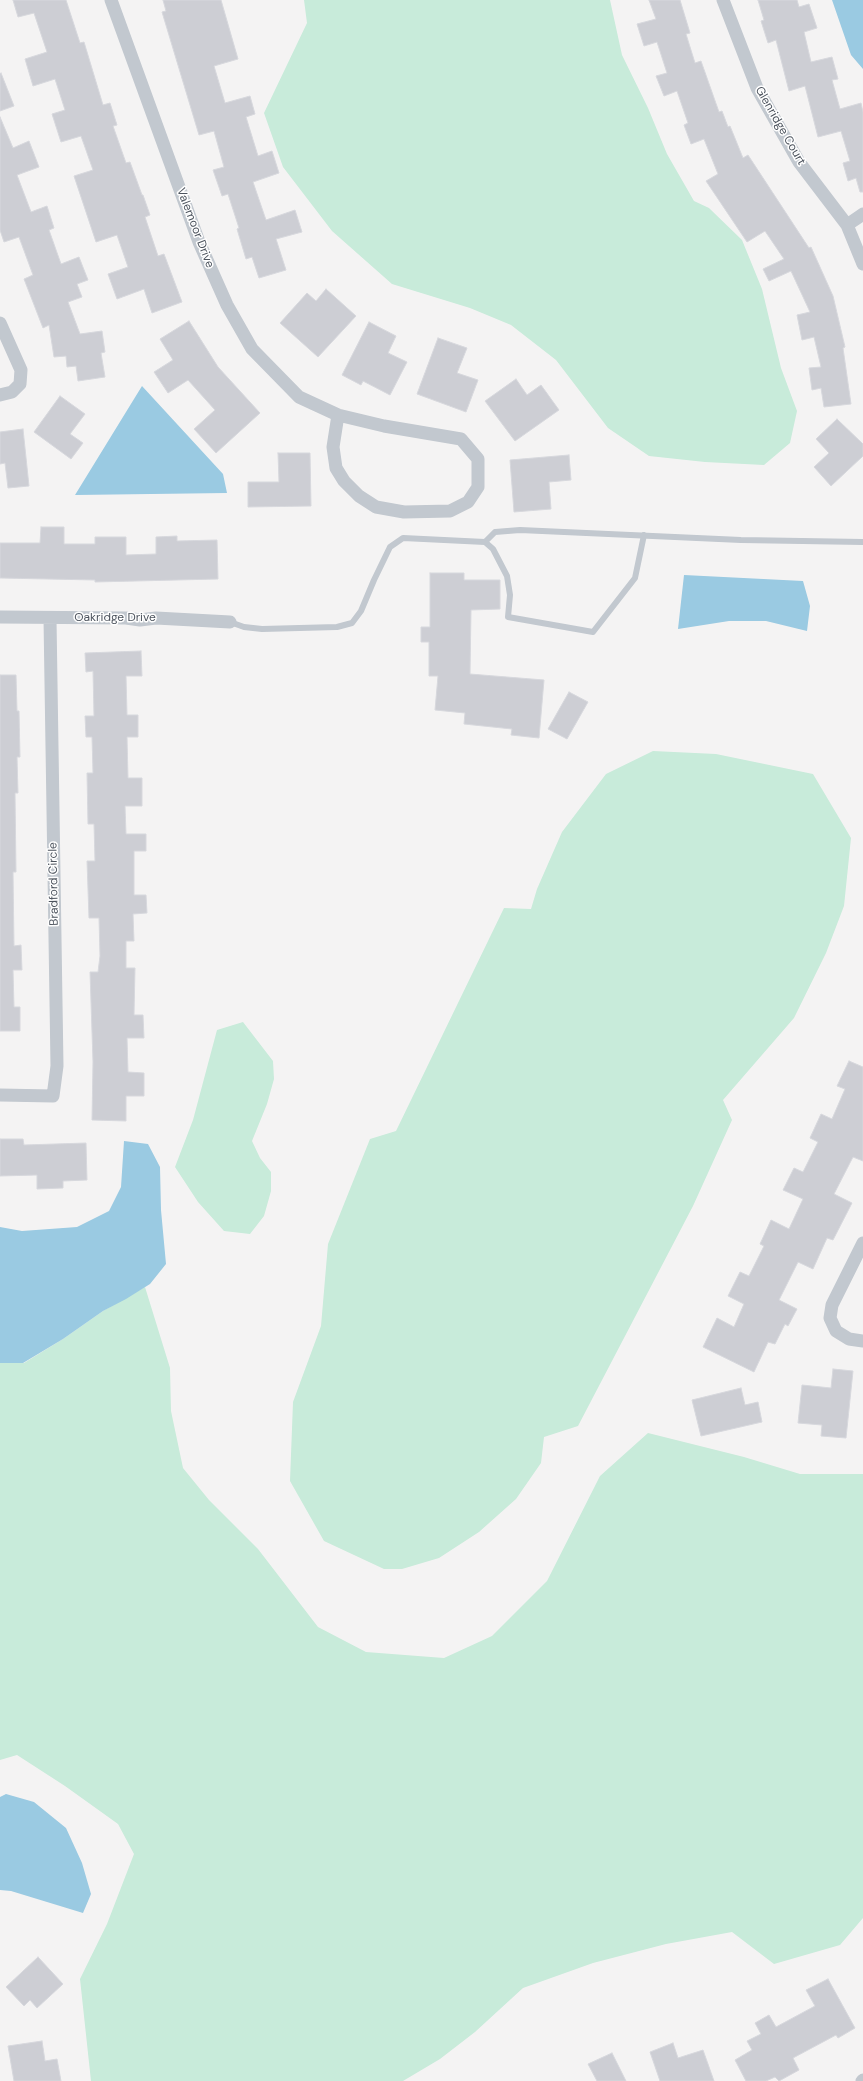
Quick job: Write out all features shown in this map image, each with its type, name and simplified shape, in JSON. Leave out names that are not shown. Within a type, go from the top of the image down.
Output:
[{"type":"street","name":"Valemoor Drive","points":[[111,0],[199,242],[227,305],[252,349],[299,397],[338,415],[392,427],[461,439],[478,459],[478,487],[468,502],[450,511],[404,512],[376,507],[359,496],[344,481],[336,468],[333,447],[338,415]]},
{"type":"street","name":"Glenridge Court","points":[[723,0],[757,88],[799,162],[847,224],[863,264]]},
{"type":"street","points":[[847,224],[863,214]]},
{"type":"street","points":[[0,323],[20,370],[20,384],[12,392],[0,395]]},
{"type":"street","name":"Oakridge Drive","points":[[0,617],[50,619],[126,618],[140,620],[156,618],[230,622]]},
{"type":"street","name":"Bradford Circle","points":[[0,1095],[53,1096],[57,1066],[50,619]]},
{"type":"street","points":[[863,1243],[832,1305],[830,1320],[836,1331],[849,1339],[863,1341]]},
{"type":"lane","points":[[485,542],[494,532],[520,530],[740,540],[863,542]]},
{"type":"lane","points":[[230,622],[244,627],[262,629],[337,627],[352,623],[361,611],[390,547],[403,538],[485,542],[493,549],[507,576],[510,595],[508,617],[593,632],[635,578],[644,535]]},
{"type":"green space","points":[[304,0],[610,0],[622,55],[648,108],[667,154],[694,201],[709,208],[742,240],[762,289],[781,368],[797,411],[790,443],[764,465],[705,462],[649,456],[608,428],[556,360],[511,325],[470,308],[392,284],[332,231],[283,167],[264,113],[307,23]]},
{"type":"green space","points":[[653,751],[716,754],[813,774],[851,838],[844,906],[826,953],[794,1018],[723,1100],[732,1120],[693,1206],[578,1426],[544,1437],[541,1463],[516,1499],[479,1532],[439,1558],[402,1569],[384,1569],[324,1541],[290,1481],[293,1402],[321,1326],[328,1244],[370,1139],[396,1131],[504,908],[531,909],[537,889],[562,832],[606,774]]},
{"type":"green space","points":[[243,1022],[273,1061],[274,1079],[267,1104],[252,1141],[260,1158],[271,1172],[271,1191],[264,1216],[250,1234],[224,1231],[198,1202],[175,1167],[193,1120],[217,1030]]},
{"type":"green space","points":[[145,1287],[170,1368],[171,1411],[183,1468],[209,1500],[258,1549],[318,1627],[366,1652],[444,1658],[492,1636],[547,1581],[600,1476],[648,1433],[744,1457],[800,1474],[863,1474],[863,1918],[840,1945],[774,1964],[732,1932],[666,1944],[593,1963],[523,1988],[475,2032],[440,2059],[403,2081],[91,2081],[80,1979],[107,1924],[134,1854],[118,1824],[65,1786],[17,1755],[0,1760],[0,1363],[24,1363],[63,1339],[103,1311]]},
{"type":"water","points":[[832,0],[863,0],[863,69],[851,55]]},
{"type":"water","points":[[142,386],[223,474],[227,493],[75,495]]},
{"type":"water","points":[[684,575],[803,581],[810,606],[807,631],[766,621],[729,621],[678,629]]},
{"type":"water","points":[[124,1141],[148,1144],[160,1167],[161,1210],[166,1264],[150,1284],[103,1311],[63,1339],[23,1363],[0,1363],[0,1227],[22,1231],[77,1227],[109,1211],[121,1187]]},
{"type":"water","points":[[6,1794],[34,1802],[66,1828],[82,1863],[91,1894],[83,1913],[11,1891],[0,1890],[0,1797]]},
{"type":"building","points":[[13,0],[66,0],[80,43],[84,42],[103,105],[110,103],[117,125],[113,126],[126,163],[130,162],[150,215],[145,217],[158,256],[164,254],[182,302],[152,313],[144,289],[117,299],[108,274],[128,267],[117,235],[96,242],[74,176],[93,170],[81,136],[61,142],[52,114],[65,110],[55,79],[33,86],[25,59],[47,52],[34,13],[18,17]]},
{"type":"building","points":[[163,0],[221,0],[238,59],[214,66],[225,103],[250,96],[255,114],[246,117],[258,156],[272,151],[279,173],[253,182],[266,220],[295,210],[302,232],[276,239],[286,270],[259,278],[252,257],[246,259],[237,229],[239,228],[228,194],[222,196],[213,170],[224,167],[214,131],[199,135],[162,12],[166,11]]},
{"type":"building","points":[[649,0],[680,0],[690,33],[686,34],[695,63],[701,61],[719,112],[722,111],[728,127],[730,126],[743,158],[748,155],[809,248],[811,247],[833,296],[845,347],[843,348],[851,404],[824,407],[821,388],[812,390],[809,368],[821,367],[814,337],[802,340],[797,315],[810,312],[791,271],[769,281],[763,269],[784,259],[765,231],[747,242],[706,181],[718,174],[704,139],[691,144],[684,125],[688,123],[677,91],[664,96],[656,76],[667,73],[657,42],[644,46],[637,24],[656,19]]},
{"type":"building","points":[[758,0],[797,0],[799,7],[809,4],[817,28],[804,32],[811,62],[832,57],[838,79],[832,80],[840,109],[861,103],[863,112],[863,192],[860,192],[856,178],[848,181],[843,163],[850,161],[841,131],[818,137],[805,86],[789,91],[776,40],[768,43],[761,21],[764,20]]},
{"type":"building","points":[[1,73],[14,106],[0,111],[0,74]]},
{"type":"building","points":[[0,117],[13,148],[29,141],[39,167],[17,175],[31,212],[47,206],[54,228],[49,230],[61,264],[79,257],[88,280],[77,284],[82,297],[68,302],[80,334],[102,331],[105,352],[101,353],[105,377],[78,381],[76,366],[67,367],[66,356],[54,357],[49,325],[43,328],[24,279],[33,275],[19,237],[4,242],[0,230]]},
{"type":"building","points":[[326,289],[356,316],[318,357],[280,323],[307,293],[316,301]]},
{"type":"building","points":[[189,321],[218,367],[260,413],[216,453],[194,429],[215,410],[188,380],[168,393],[154,372],[173,360],[160,339]]},
{"type":"building","points":[[369,322],[396,336],[388,353],[407,362],[390,395],[363,381],[361,385],[342,375]]},
{"type":"building","points":[[438,338],[467,348],[457,373],[478,380],[466,412],[417,394]]},
{"type":"building","points":[[516,379],[527,395],[541,385],[559,410],[515,441],[485,401]]},
{"type":"building","points":[[60,396],[85,414],[70,434],[83,443],[71,459],[34,432]]},
{"type":"building","points":[[837,419],[863,444],[863,456],[831,486],[814,467],[829,453],[816,439]]},
{"type":"building","points":[[23,429],[29,486],[8,488],[5,463],[0,464],[0,432]]},
{"type":"building","points":[[278,453],[310,453],[311,506],[248,507],[248,482],[279,482]]},
{"type":"building","points":[[569,455],[571,480],[549,482],[551,509],[514,512],[510,460]]},
{"type":"building","points":[[41,527],[64,527],[64,544],[95,544],[95,537],[126,537],[126,555],[156,554],[156,537],[177,536],[177,541],[217,540],[218,579],[95,582],[95,580],[0,578],[0,543],[40,543]]},
{"type":"building","points":[[430,573],[464,573],[464,580],[500,580],[500,609],[471,610],[470,674],[544,680],[539,738],[511,735],[512,729],[464,724],[465,713],[435,710],[438,676],[429,676],[429,642],[421,642],[421,627],[430,627]]},
{"type":"building","points":[[141,651],[142,676],[126,676],[127,715],[138,715],[138,737],[127,737],[128,778],[142,778],[142,806],[125,806],[126,834],[146,834],[146,851],[134,851],[134,895],[146,895],[147,913],[133,914],[134,941],[126,941],[126,968],[135,968],[134,1015],[143,1015],[144,1038],[127,1038],[128,1072],[144,1073],[144,1096],[126,1096],[126,1121],[92,1120],[93,1062],[90,972],[98,972],[100,956],[99,918],[89,918],[87,861],[95,861],[94,824],[88,824],[87,773],[93,773],[92,737],[86,737],[85,716],[94,716],[93,671],[86,672],[85,653]]},
{"type":"building","points":[[0,675],[16,675],[17,711],[19,711],[20,757],[17,757],[18,793],[15,793],[16,872],[13,872],[14,946],[21,945],[22,970],[13,970],[14,1007],[20,1007],[20,1031],[0,1031]]},
{"type":"building","points":[[569,692],[588,702],[567,739],[548,729]]},
{"type":"building","points":[[849,1061],[863,1067],[863,1161],[853,1157],[834,1194],[852,1203],[833,1240],[827,1238],[813,1269],[798,1262],[779,1300],[797,1309],[788,1326],[785,1324],[775,1344],[768,1342],[754,1372],[703,1347],[717,1318],[734,1327],[744,1304],[728,1296],[740,1272],[749,1276],[764,1246],[760,1244],[771,1220],[789,1229],[803,1199],[783,1190],[794,1168],[803,1172],[818,1142],[810,1138],[821,1114],[832,1119],[845,1089],[837,1086]]},
{"type":"building","points":[[0,1139],[23,1139],[24,1145],[86,1143],[87,1180],[63,1181],[63,1188],[37,1189],[37,1175],[0,1176]]},
{"type":"building","points":[[833,1369],[853,1371],[846,1438],[821,1436],[822,1425],[798,1423],[802,1385],[831,1388]]},
{"type":"building","points":[[741,1388],[745,1405],[758,1402],[762,1422],[701,1436],[692,1400]]},
{"type":"building","points":[[38,1957],[63,1984],[37,2008],[30,2000],[24,2006],[6,1987]]},
{"type":"building","points":[[828,1979],[855,2028],[838,2038],[836,2035],[793,2058],[799,2070],[779,2081],[775,2077],[766,2081],[746,2081],[735,2060],[752,2050],[747,2041],[761,2034],[755,2023],[769,2015],[776,2027],[815,2006],[806,1990]]},
{"type":"building","points":[[42,2041],[45,2061],[57,2059],[61,2081],[14,2081],[8,2046]]},
{"type":"building","points":[[673,2043],[678,2058],[703,2050],[714,2081],[660,2081],[650,2052]]},
{"type":"building","points":[[612,2053],[626,2081],[597,2081],[588,2064]]}]
